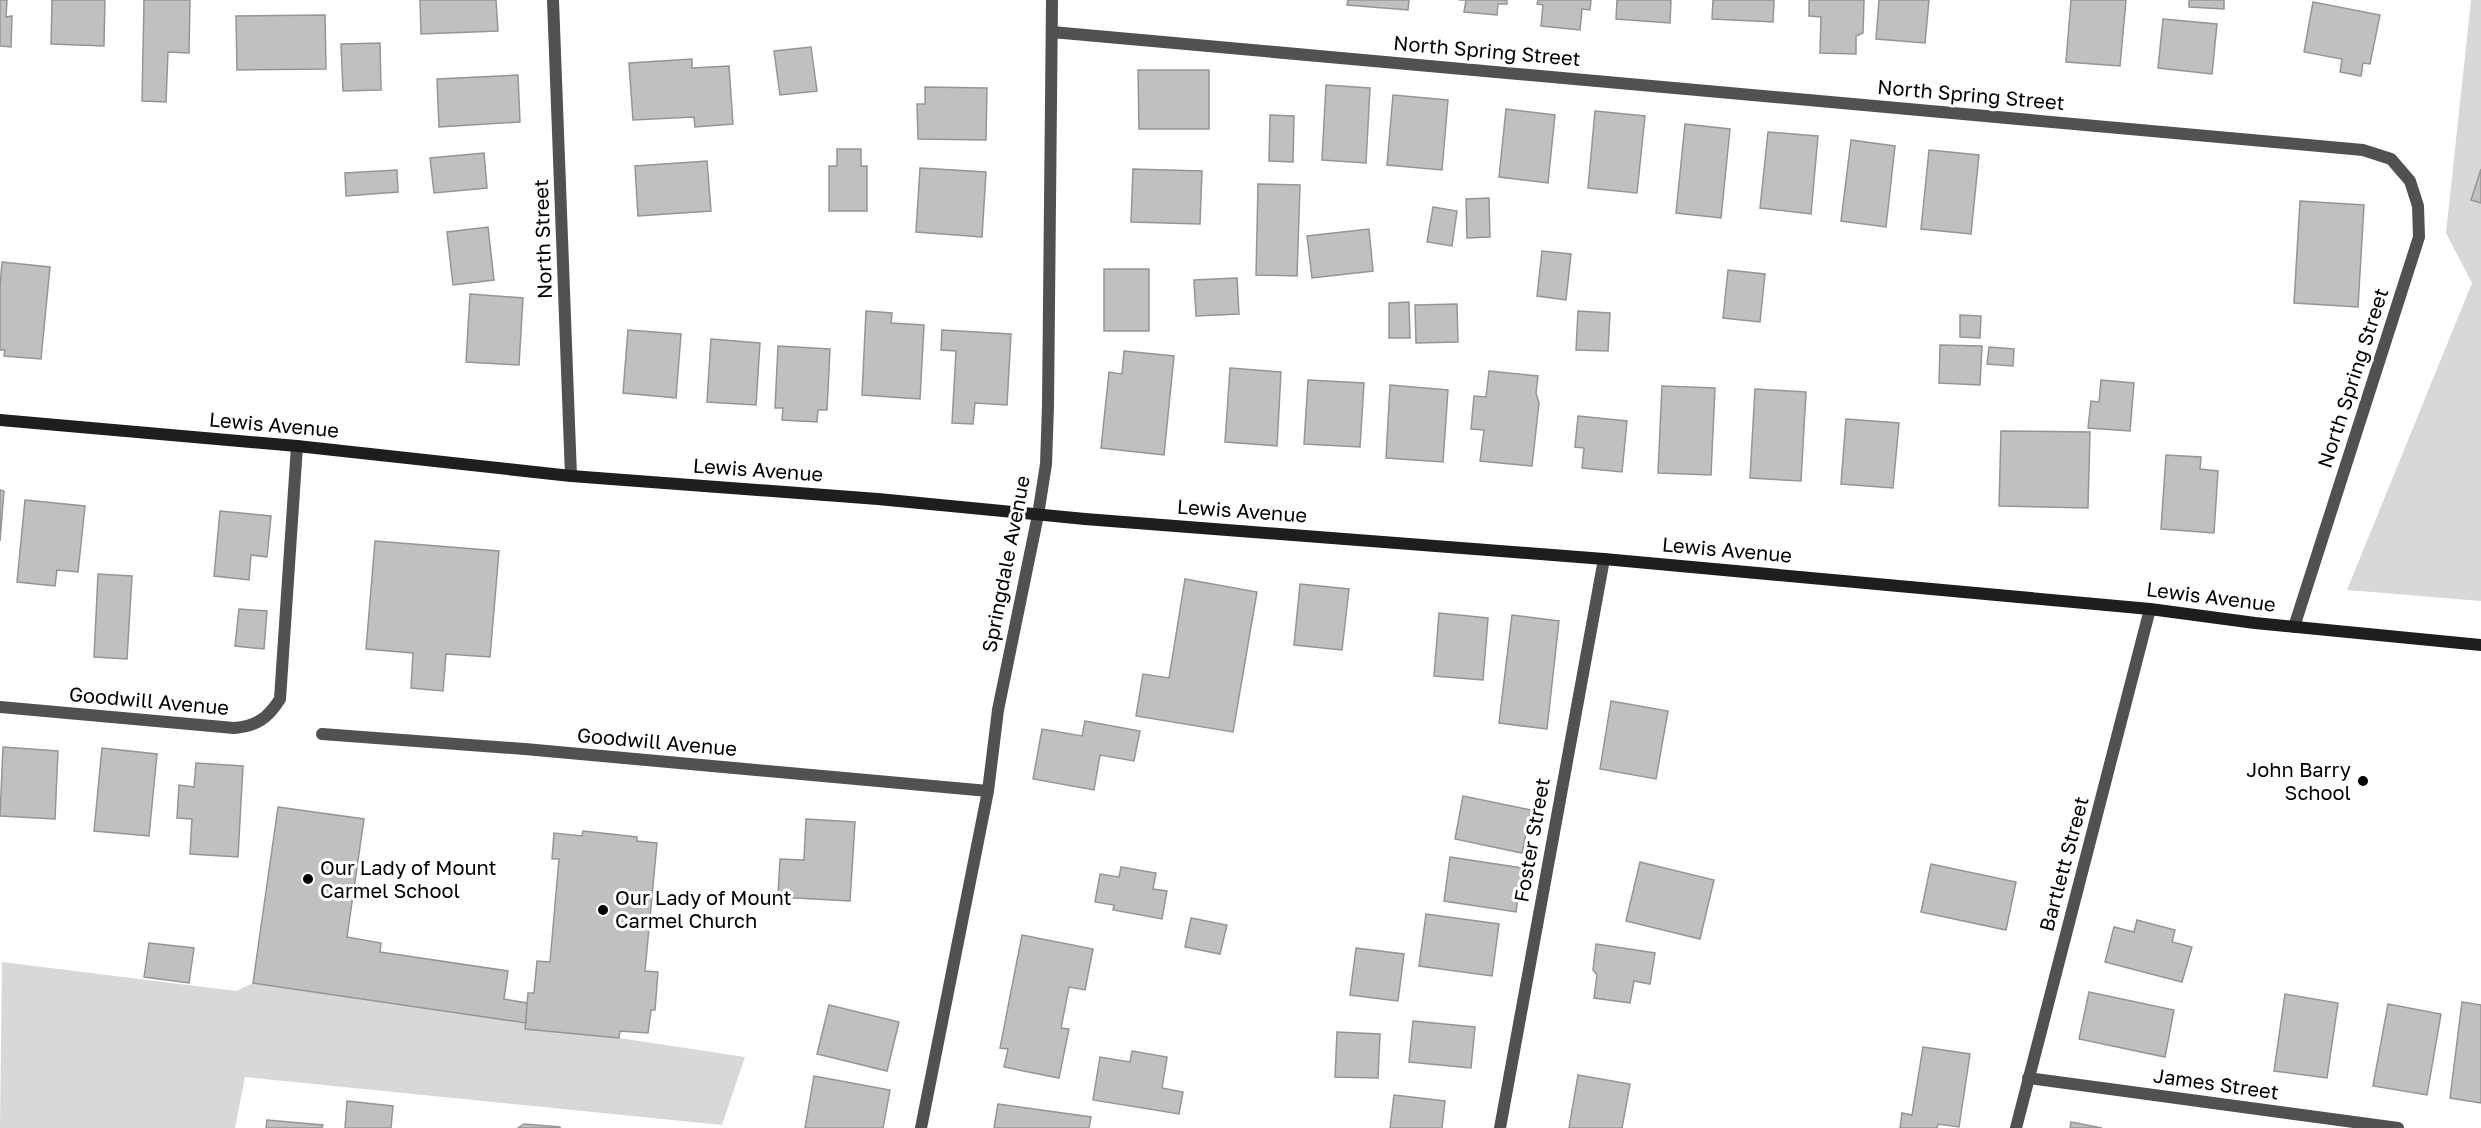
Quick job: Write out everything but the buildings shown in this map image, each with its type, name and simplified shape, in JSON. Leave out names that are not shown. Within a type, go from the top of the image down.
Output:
[{"type":"main road","name":"Lewis Avenue","points":[[0,420],[297,446],[571,476],[1604,559],[2150,609],[2294,627],[2481,645]]},
{"type":"street","name":"North Street","points":[[553,0],[571,476]]},
{"type":"street","name":"Springdale Avenue","points":[[921,1128],[988,791],[998,710],[1038,515],[1046,464],[1052,0]]},
{"type":"street","name":"North Spring Street","points":[[1052,32],[2363,150],[2391,159],[2410,181],[2418,206],[2419,237],[2294,627]]},
{"type":"street","name":"Goodwill Avenue","points":[[0,707],[234,728],[256,724],[266,718],[280,699],[297,446]]},
{"type":"street","name":"Foster Street","points":[[1500,1128],[1604,559]]},
{"type":"street","name":"Bartlett Street","points":[[2016,1128],[2150,609]]},
{"type":"street","name":"Goodwill Avenue","points":[[322,734],[525,749],[988,791]]},
{"type":"street","name":"James Street","points":[[2028,1078],[2398,1128]]},
{"type":"shaded area","points":[[2471,0],[2481,0],[2481,601],[2347,590],[2472,283],[2446,233]]},
{"type":"shaded area","points":[[2,962],[236,991],[253,983],[526,1023],[526,1029],[619,1038],[745,1057],[722,1125],[245,1077],[235,1128],[0,1128]]},
{"type":"place","name":"John Barry School","points":[[2363,781]]},
{"type":"place","name":"Our Lady of Mount Carmel School","points":[[308,879]]},
{"type":"place","name":"Our Lady of Mount Carmel Church","points":[[603,910]]}]
